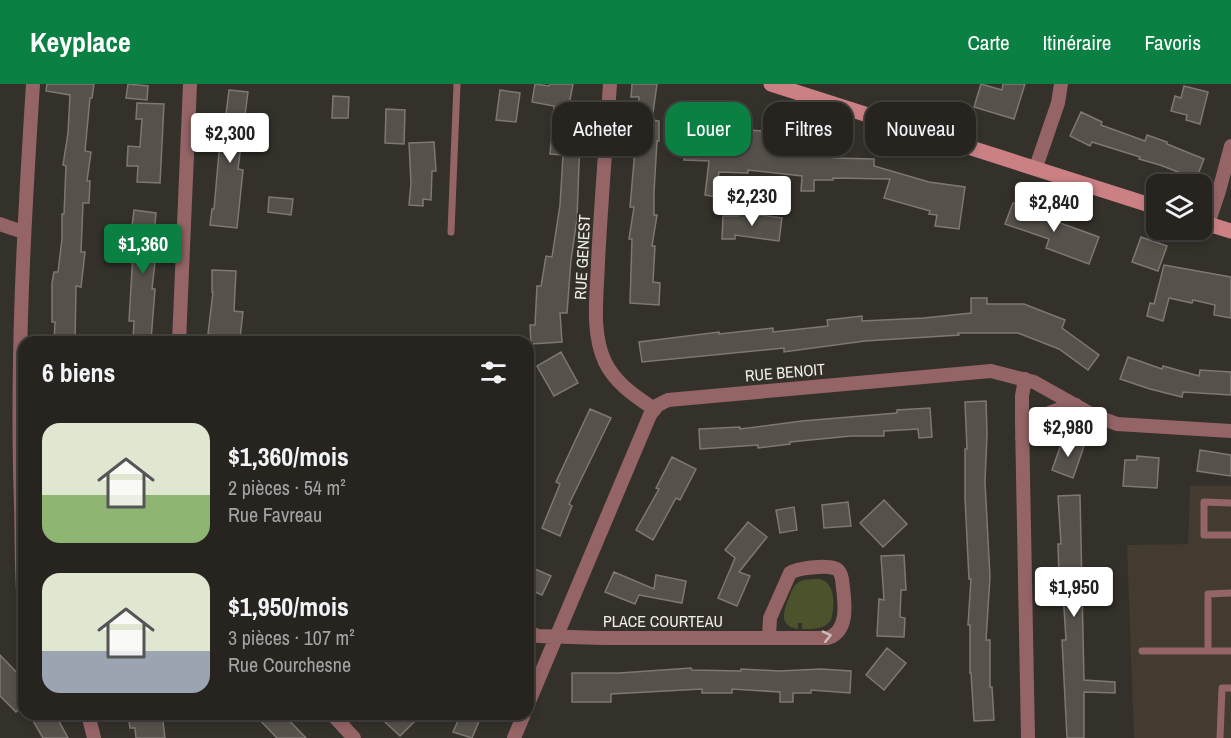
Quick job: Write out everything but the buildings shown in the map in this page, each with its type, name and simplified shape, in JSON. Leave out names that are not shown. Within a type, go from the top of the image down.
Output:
[{"type":"street","points":[[20,336],[23,232],[33,84]]},
{"type":"street","points":[[179,336],[190,84]]},
{"type":"street","name":"RUE GENEST","points":[[610,84],[599,235],[597,334],[605,361],[615,378],[654,409]]},
{"type":"street","points":[[771,84],[1146,204]]},
{"type":"street","points":[[1035,167],[1058,104],[1061,84]]},
{"type":"street","points":[[1212,206],[1219,191],[1231,147]]},
{"type":"street","points":[[0,224],[23,232]]},
{"type":"street","points":[[1212,225],[1231,231]]},
{"type":"street","name":"RUE BENOIT","points":[[654,409],[662,402],[675,399],[969,371],[1002,372],[1054,392],[1108,422],[1126,426],[1231,431]]},
{"type":"street","points":[[1025,379],[1022,396],[1022,438],[1028,738]]},
{"type":"street","points":[[1022,438],[1041,416],[1054,410],[1077,405]]},
{"type":"street","points":[[534,690],[654,409]]},
{"type":"street","name":"PLACE COURTEAU","points":[[534,634],[602,638],[823,639],[833,637],[840,632],[844,616],[840,572],[826,567],[796,570],[790,573],[770,618],[769,637]]},
{"type":"street","points":[[90,720],[94,738]]},
{"type":"street","points":[[338,720],[354,738]]},
{"type":"street","points":[[514,738],[522,720]]},
{"type":"lane","points":[[451,232],[457,84]]},
{"type":"lane","points":[[1231,503],[1204,502],[1204,535],[1231,535]]},
{"type":"lane","points":[[1208,651],[1208,594],[1231,593]]},
{"type":"lane","points":[[1142,651],[1231,651]]},
{"type":"lane","points":[[1220,738],[1222,688],[1231,688]]},
{"type":"shaded area","points":[[1190,486],[1231,486],[1231,738],[1134,738],[1127,545],[1188,544]]},
{"type":"green space","points":[[819,579],[829,585],[833,595],[831,620],[825,626],[814,629],[802,629],[802,623],[798,623],[798,629],[788,625],[785,622],[784,613],[794,587],[801,581]]}]
